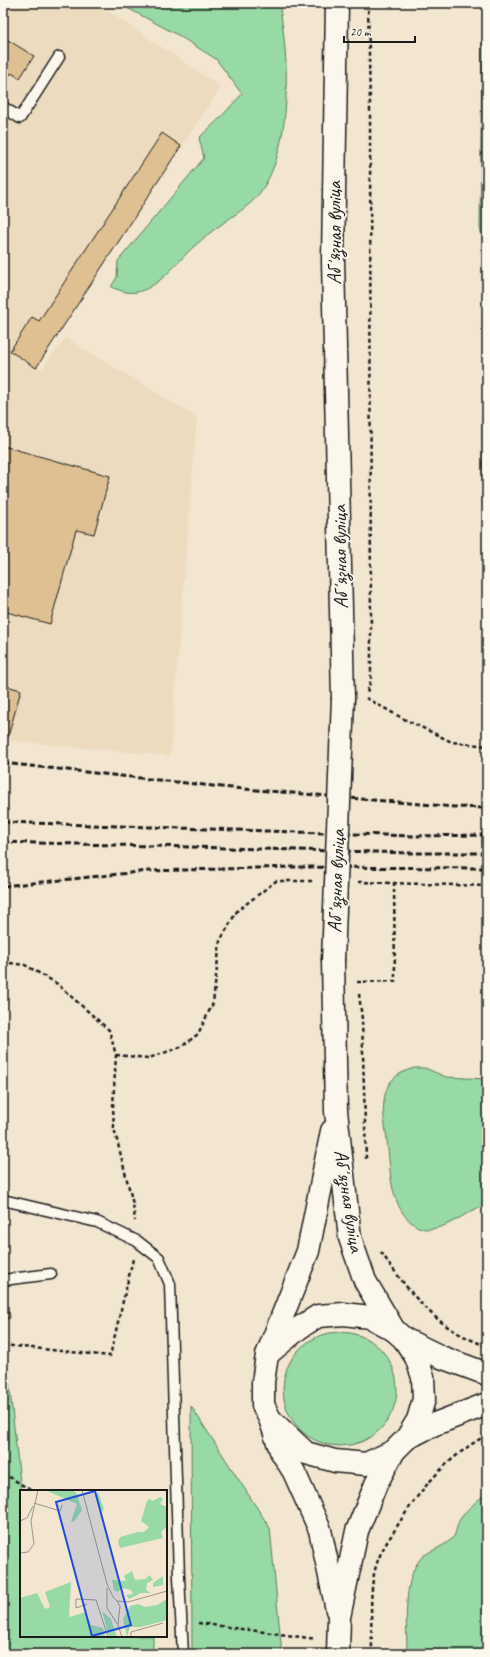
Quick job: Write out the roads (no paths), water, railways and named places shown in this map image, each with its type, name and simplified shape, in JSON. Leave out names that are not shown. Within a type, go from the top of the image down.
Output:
[{"type":"main road","name":"Абʼязная вуліца","points":[[337,3],[333,260],[343,698],[333,961],[336,1111],[350,1238],[365,1281],[399,1334],[416,1357],[423,1378],[424,1399],[418,1420],[376,1484],[357,1531],[339,1617],[338,1648]]},
{"type":"main road","name":"Абʼязная вуліца","points":[[336,1111],[308,1251],[267,1355],[262,1382],[264,1405],[281,1451],[294,1472],[320,1530],[339,1617]]},
{"type":"main road","name":"Абʼязная вуліца","points":[[267,1355],[299,1328],[318,1316],[344,1314],[370,1318],[399,1334]]},
{"type":"main road","points":[[399,1334],[441,1357],[487,1374]]},
{"type":"main road","points":[[401,1445],[435,1424],[487,1404]]},
{"type":"main road","name":"Абʼязная вуліца","points":[[270,1419],[306,1453],[335,1461],[366,1464],[401,1445]]},
{"type":"lane","points":[[3,107],[20,118],[59,57]]},
{"type":"lane","points":[[3,1200],[97,1222],[137,1241],[159,1258],[170,1284],[178,1569],[183,1654]]},
{"type":"lane","points":[[3,1280],[51,1274]]},
{"type":"railway","points":[[3,763],[222,787],[455,807],[487,808]]},
{"type":"railway","points":[[3,822],[413,836],[487,835]]},
{"type":"railway","points":[[3,842],[411,853],[487,853]]},
{"type":"railway","points":[[3,886],[149,871],[292,867],[487,868]]}]
